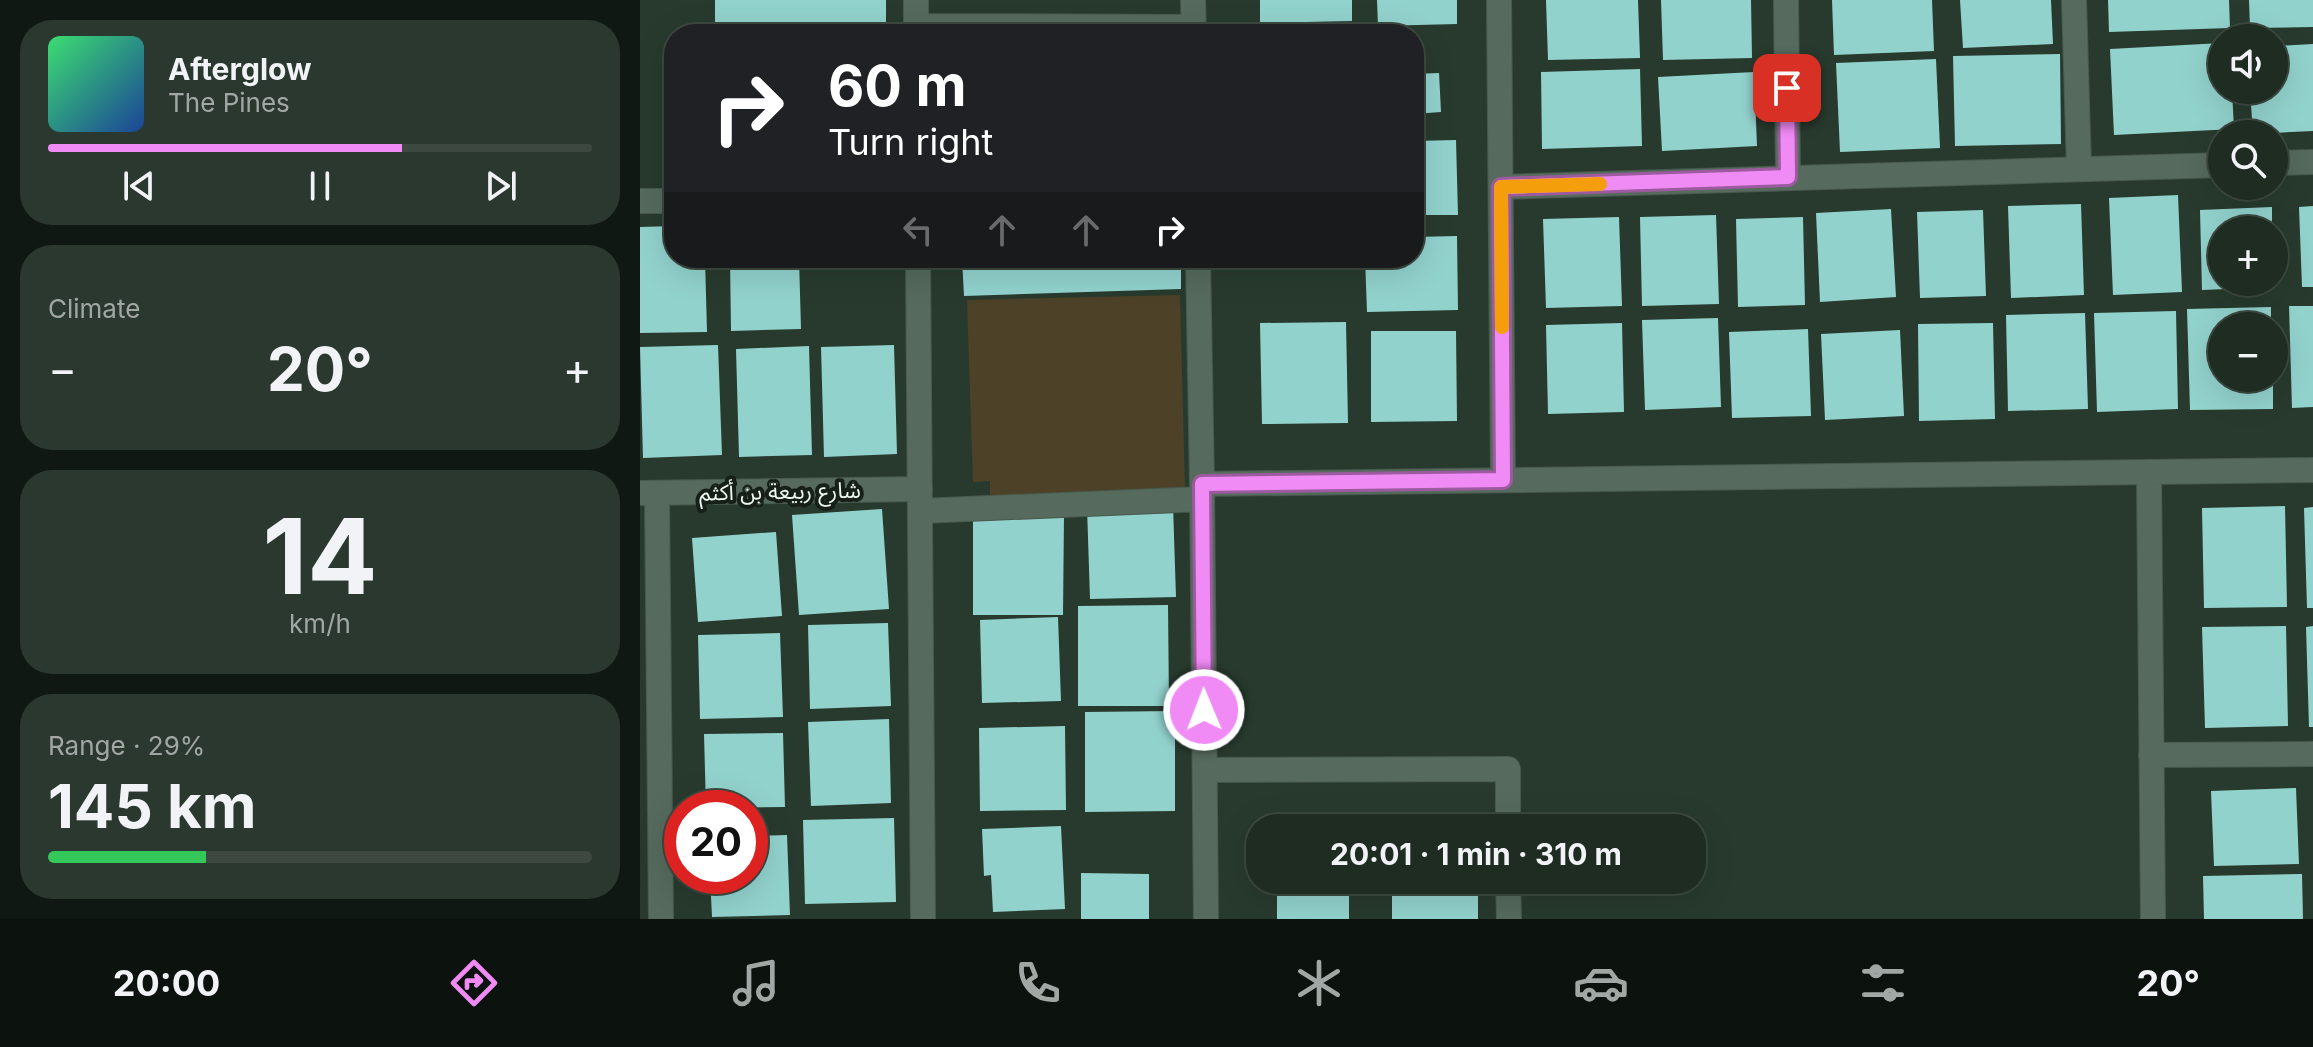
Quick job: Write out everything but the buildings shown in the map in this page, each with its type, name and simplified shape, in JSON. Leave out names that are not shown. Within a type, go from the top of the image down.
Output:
[{"type":"lane","points":[[916,0],[916,24]]},
{"type":"lane","points":[[1193,0],[1194,24]]},
{"type":"lane","points":[[1499,0],[1503,480]]},
{"type":"lane","points":[[1786,0],[1788,177]]},
{"type":"lane","points":[[2074,0],[2079,169]]},
{"type":"lane","points":[[2288,163],[2313,162]]},
{"type":"lane","points":[[1501,187],[2208,165]]},
{"type":"lane","points":[[640,201],[664,201]]},
{"type":"lane","points":[[918,268],[923,919]]},
{"type":"lane","points":[[1198,268],[1206,919]]},
{"type":"lane","name":"شارع ربيعة بن أكثم","points":[[649,493],[920,500],[1503,480],[2313,470]]},
{"type":"lane","points":[[2149,474],[2153,919]]},
{"type":"lane","points":[[649,493],[661,919]]},
{"type":"lane","points":[[2151,755],[2313,754]]},
{"type":"lane","points":[[1205,770],[1508,769],[1508,814]]},
{"type":"lane","points":[[1508,894],[1509,919]]},
{"type":"shaded area","points":[[1180,295],[1185,491],[990,497],[990,481],[973,482],[967,300]]},
{"type":"slow traffic","points":[[1502,327],[1501,187],[1600,184]]},
{"type":"route","points":[[1204,710],[1202,484],[1503,480],[1501,187],[1788,177],[1787,88]]}]
